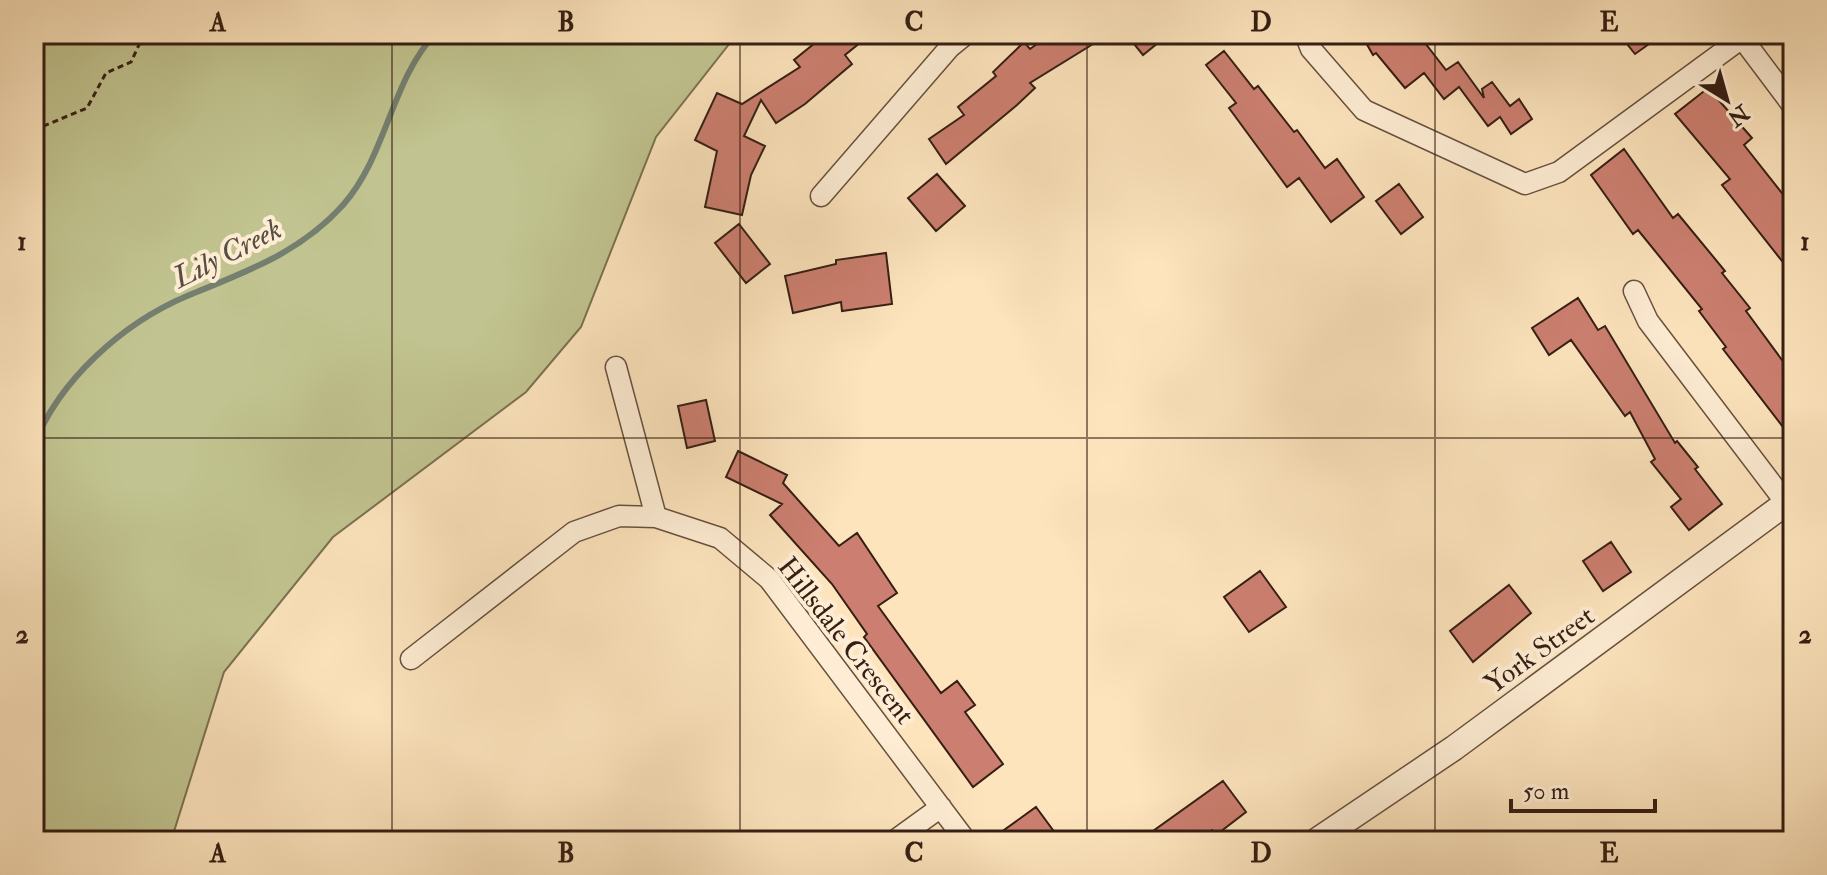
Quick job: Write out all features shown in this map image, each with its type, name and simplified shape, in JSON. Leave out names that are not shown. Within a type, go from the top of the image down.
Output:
[{"type":"street","points":[[821,196],[950,47],[966,34]]},
{"type":"street","points":[[1305,34],[1311,49],[1364,110],[1525,184],[1559,172],[1741,36],[1793,106]]},
{"type":"street","points":[[1634,291],[1648,321],[1791,504]]},
{"type":"street","points":[[616,367],[656,517]]},
{"type":"street","name":"York Street","points":[[1316,841],[1466,739],[1791,504]]},
{"type":"street","name":"Hillsdale Crescent","points":[[411,659],[574,532],[619,516],[656,517],[720,538],[769,579],[966,841]]},
{"type":"street","points":[[894,841],[941,807]]},
{"type":"path","points":[[34,130],[87,108],[106,73],[131,62],[144,34]]},
{"type":"green space","points":[[34,34],[737,34],[656,137],[581,327],[526,392],[333,537],[224,672],[171,841],[34,841]]},
{"type":"building","points":[[826,34],[871,34],[845,55],[852,64],[805,104],[776,123],[761,100],[744,136],[765,146],[751,175],[742,215],[705,207],[717,151],[695,140],[717,93],[742,104],[800,67],[794,60]]},
{"type":"building","points":[[1051,34],[1086,34],[1093,44],[1030,83],[1035,88],[946,164],[929,139],[964,115],[958,107],[996,76],[993,72],[1024,42],[1030,49]]},
{"type":"building","points":[[1126,34],[1169,34],[1143,55]]},
{"type":"building","points":[[1361,34],[1418,34],[1446,70],[1458,62],[1484,98],[1482,89],[1492,82],[1510,106],[1519,99],[1532,119],[1511,134],[1500,117],[1488,126],[1459,87],[1444,99],[1424,73],[1405,88],[1376,53],[1373,55]]},
{"type":"building","points":[[1619,34],[1663,34],[1635,54]]},
{"type":"building","points":[[1224,51],[1254,89],[1258,86],[1294,132],[1297,130],[1325,168],[1337,159],[1364,197],[1331,222],[1299,178],[1287,187],[1229,108],[1236,103],[1206,65]]},
{"type":"building","points":[[1708,88],[1752,138],[1744,145],[1793,207],[1793,275],[1722,185],[1730,179],[1675,114]]},
{"type":"building","points":[[1624,149],[1673,218],[1678,214],[1725,271],[1722,273],[1750,308],[1746,311],[1793,375],[1793,440],[1723,349],[1726,347],[1699,311],[1702,309],[1638,230],[1633,234],[1591,175]]},
{"type":"building","points":[[937,174],[965,206],[936,231],[908,198]]},
{"type":"building","points":[[1399,184],[1423,217],[1401,234],[1376,201]]},
{"type":"building","points":[[739,224],[770,264],[746,283],[715,243]]},
{"type":"building","points":[[886,253],[892,304],[842,311],[841,302],[793,313],[785,276],[836,264],[836,260]]},
{"type":"building","points":[[1578,298],[1598,330],[1605,326],[1675,443],[1677,441],[1698,467],[1695,469],[1722,504],[1689,530],[1671,507],[1681,499],[1651,462],[1655,459],[1630,412],[1625,416],[1571,340],[1549,355],[1532,328]]},
{"type":"building","points":[[706,400],[715,441],[687,448],[678,406]]},
{"type":"building","points":[[738,451],[787,475],[783,483],[839,546],[857,533],[897,593],[878,606],[941,693],[957,681],[975,705],[965,712],[1003,764],[973,787],[864,637],[867,634],[832,584],[770,515],[782,504],[726,477]]},
{"type":"building","points":[[1611,542],[1631,572],[1603,591],[1583,561]]},
{"type":"building","points":[[1260,571],[1286,607],[1249,632],[1224,597]]},
{"type":"building","points":[[1509,585],[1531,613],[1473,662],[1450,631]]},
{"type":"building","points":[[1223,781],[1246,812],[1216,835],[1212,830],[1197,841],[1139,841]]},
{"type":"building","points":[[1036,807],[1061,841],[1011,841],[1004,830]]},
{"type":"waterway","name":"Lily Creek","points":[[34,445],[59,398],[96,356],[117,338],[163,307],[290,249],[343,205],[370,164],[408,74],[435,34]]}]
